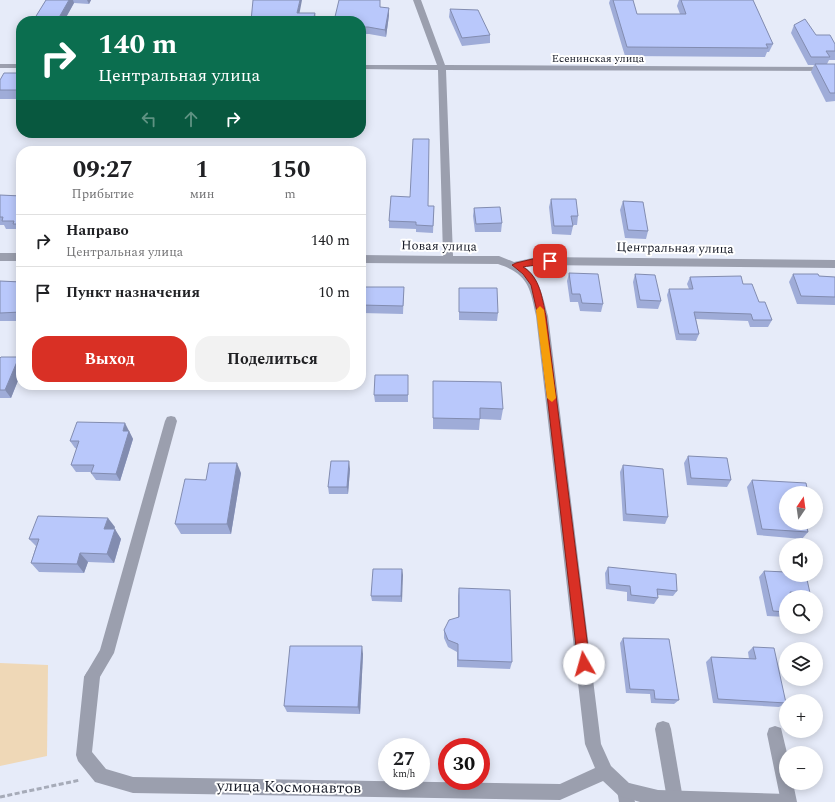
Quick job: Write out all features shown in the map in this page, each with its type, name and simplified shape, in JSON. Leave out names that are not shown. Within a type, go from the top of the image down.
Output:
[{"type":"street","points":[[417,0],[442,68],[448,259]]},
{"type":"street","points":[[0,66],[16,66]]},
{"type":"street","name":"Есенинская улица","points":[[366,67],[835,70]]},
{"type":"street","points":[[0,257],[16,257]]},
{"type":"street","name":"Новая улица","points":[[366,259],[499,260],[516,265]]},
{"type":"street","name":"Центральная улица","points":[[516,265],[537,261],[835,264]]},
{"type":"street","points":[[550,261],[552,274]]},
{"type":"street","points":[[516,265],[526,272],[535,284],[542,316],[594,744],[605,772],[626,796],[788,802],[775,734]]},
{"type":"street","points":[[101,776],[84,755],[92,677],[107,653],[172,421]]},
{"type":"street","points":[[663,729],[675,799]]},
{"type":"street","name":"улица Космонавтов","points":[[101,776],[132,785],[560,792],[605,772]]},
{"type":"path","points":[[0,797],[101,776]]},
{"type":"shaded area","points":[[0,663],[48,665],[47,756],[0,766]]},
{"type":"building","points":[[46,0],[69,0],[60,16],[36,16]]},
{"type":"building","points":[[253,0],[300,0],[297,13],[315,13],[314,16],[251,16]]},
{"type":"building","points":[[339,0],[380,0],[380,7],[389,8],[385,30],[366,27],[366,16],[335,16]]},
{"type":"building","points":[[613,0],[633,0],[637,14],[686,14],[681,0],[753,0],[773,44],[766,44],[768,48],[627,47]]},
{"type":"building","points":[[450,9],[478,10],[490,35],[462,38]]},
{"type":"building","points":[[805,19],[816,35],[830,35],[835,44],[835,51],[826,51],[830,57],[811,57],[794,25]]},
{"type":"building","points":[[815,64],[835,64],[835,93],[830,93]]},
{"type":"building","points":[[4,73],[16,73],[16,90],[0,90],[0,80]]},
{"type":"building","points":[[413,139],[429,139],[428,206],[434,206],[433,226],[416,225],[416,222],[389,221],[391,196],[410,197]]},
{"type":"building","points":[[0,195],[16,196],[16,224],[13,224],[14,221],[2,221],[3,217],[0,217]]},
{"type":"building","points":[[551,199],[576,199],[578,216],[571,216],[573,226],[554,226]]},
{"type":"building","points":[[623,201],[643,202],[648,231],[628,230]]},
{"type":"building","points":[[500,207],[502,223],[476,224],[474,208]]},
{"type":"building","points":[[569,273],[598,274],[603,304],[582,303],[580,294],[572,294]]},
{"type":"building","points":[[635,274],[655,275],[661,301],[640,300]]},
{"type":"building","points":[[793,274],[818,274],[819,276],[835,277],[835,297],[801,296]]},
{"type":"building","points":[[741,276],[743,284],[752,284],[759,302],[765,302],[772,320],[753,320],[751,314],[694,312],[699,334],[679,334],[669,289],[693,289],[690,277]]},
{"type":"building","points":[[0,281],[16,282],[16,312],[0,313]]},
{"type":"building","points":[[366,287],[404,287],[403,306],[366,305]]},
{"type":"building","points":[[459,288],[497,288],[498,313],[459,312]]},
{"type":"building","points":[[16,357],[16,364],[5,390],[0,390],[0,358]]},
{"type":"building","points":[[375,375],[408,375],[408,395],[374,395]]},
{"type":"building","points":[[433,381],[501,382],[503,409],[480,408],[480,419],[433,418]]},
{"type":"building","points":[[77,422],[125,423],[123,431],[129,431],[116,474],[91,473],[94,465],[71,465],[79,441],[70,441]]},
{"type":"building","points":[[688,456],[727,458],[731,480],[691,478]]},
{"type":"building","points":[[331,461],[349,461],[347,487],[328,487]]},
{"type":"building","points":[[209,463],[237,463],[227,524],[175,524],[185,479],[206,480]]},
{"type":"building","points":[[623,465],[663,469],[668,517],[626,514]]},
{"type":"building","points":[[752,480],[806,483],[807,486],[779,486],[779,530],[808,530],[808,532],[762,529]]},
{"type":"building","points":[[38,516],[108,518],[104,529],[115,529],[107,554],[80,553],[77,564],[31,563],[39,539],[29,539]]},
{"type":"building","points":[[608,567],[676,574],[677,591],[657,589],[658,598],[631,595],[630,586],[609,584]]},
{"type":"building","points":[[373,569],[402,569],[401,596],[371,596]]},
{"type":"building","points":[[764,571],[779,572],[779,582],[808,582],[809,590],[779,590],[779,611],[773,611]]},
{"type":"building","points":[[459,588],[510,590],[512,662],[458,660],[458,644],[448,640],[444,630],[449,620],[459,617]]},
{"type":"building","points":[[623,638],[669,639],[679,700],[655,699],[654,690],[630,689]]},
{"type":"building","points":[[290,646],[362,646],[358,707],[284,706]]},
{"type":"building","points":[[753,647],[774,648],[779,671],[779,686],[782,686],[784,694],[779,694],[779,703],[718,699],[711,657],[756,659]]},
{"type":"slow traffic","points":[[540,310],[552,398]]},
{"type":"route","points":[[550,261],[537,261],[516,265],[526,272],[535,284],[542,316],[584,664]]}]
